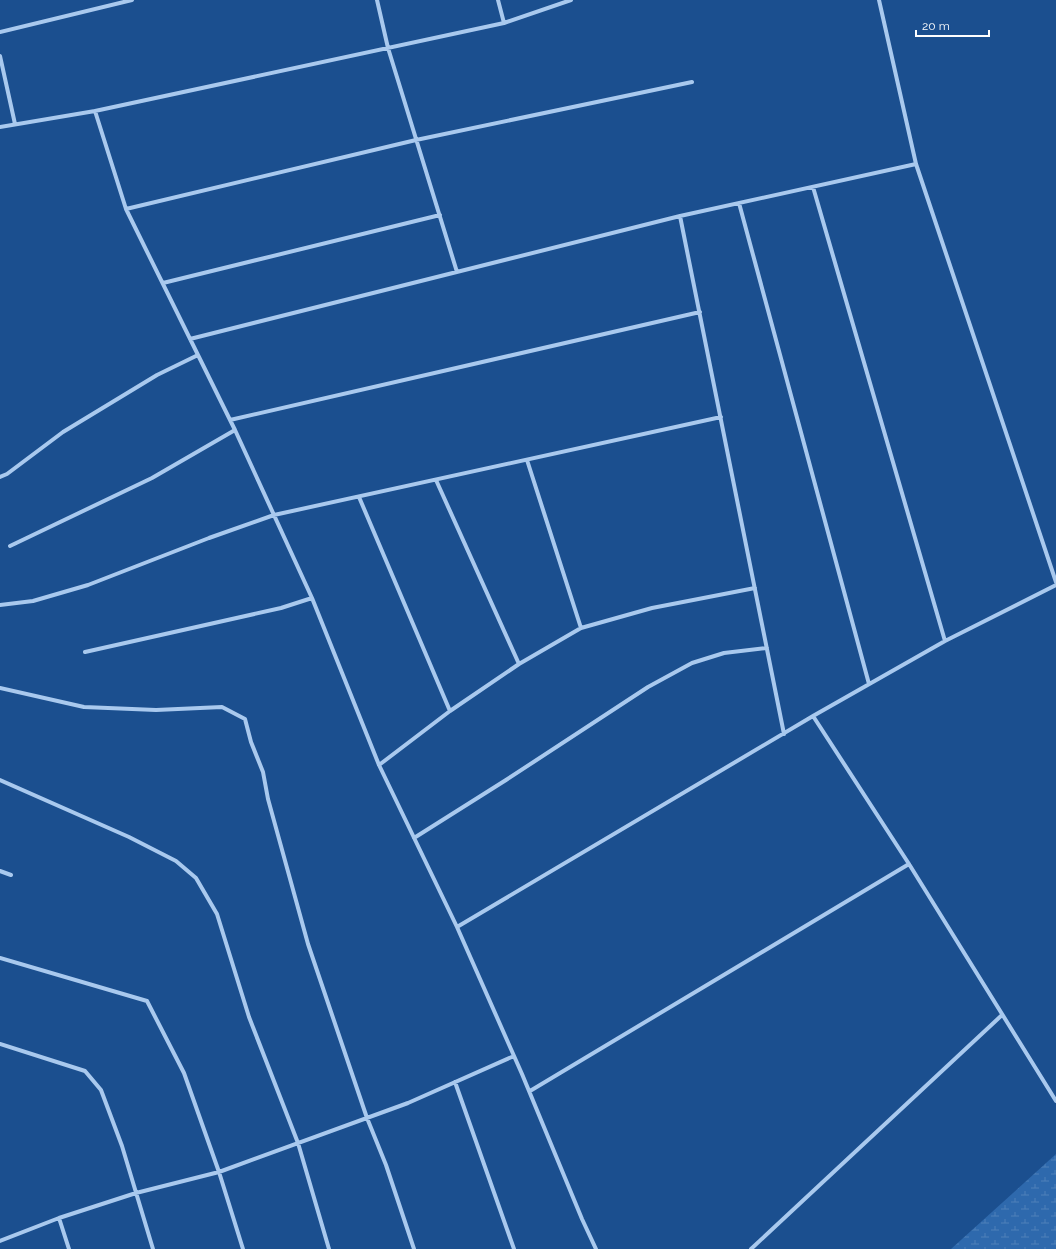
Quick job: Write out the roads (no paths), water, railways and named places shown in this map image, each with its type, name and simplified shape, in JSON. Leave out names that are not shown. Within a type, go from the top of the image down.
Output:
[{"type":"street","points":[[0,32],[132,0]]},
{"type":"street","points":[[377,0],[388,48],[457,272]]},
{"type":"street","points":[[498,0],[504,23]]},
{"type":"street","points":[[0,127],[95,111],[504,23],[571,0]]},
{"type":"street","points":[[879,0],[916,164],[1056,582]]},
{"type":"street","points":[[0,56],[15,124]]},
{"type":"street","points":[[126,209],[416,140],[692,82]]},
{"type":"street","points":[[95,111],[126,209],[235,430],[312,598],[379,765],[457,926],[530,1092],[579,1212],[596,1249]]},
{"type":"street","points":[[190,339],[680,216],[916,164]]},
{"type":"street","points":[[813,187],[945,641]]},
{"type":"street","points":[[740,203],[869,684]]},
{"type":"street","points":[[163,283],[440,215]]},
{"type":"street","points":[[680,216],[784,734]]},
{"type":"street","points":[[230,420],[700,312]]},
{"type":"street","points":[[0,477],[7,474],[70,428],[157,375],[198,355]]},
{"type":"street","points":[[0,605],[33,601],[88,585],[209,538],[274,515],[721,418]]},
{"type":"street","points":[[10,546],[152,478],[235,430]]},
{"type":"street","points":[[527,460],[581,628]]},
{"type":"street","points":[[436,480],[519,664]]},
{"type":"street","points":[[359,497],[450,712]]},
{"type":"street","points":[[457,926],[869,684],[945,641],[1056,586]]},
{"type":"street","points":[[379,765],[450,712],[519,664],[581,628],[652,608],[755,588]]},
{"type":"street","points":[[85,652],[281,608],[312,598]]},
{"type":"street","points":[[414,838],[648,687],[692,663],[724,653],[767,648]]},
{"type":"street","points":[[0,688],[84,707],[156,710],[222,707],[245,718],[251,742],[263,772],[268,799],[308,944],[367,1118],[386,1165],[414,1249]]},
{"type":"street","points":[[813,716],[908,864],[1056,1101]]},
{"type":"street","points":[[0,780],[129,837],[176,861],[196,878],[217,914],[249,1017],[298,1143],[329,1249]]},
{"type":"street","points":[[530,1092],[908,864]]},
{"type":"street","points":[[0,871],[11,875]]},
{"type":"street","points":[[0,958],[147,1001],[184,1073],[219,1172],[243,1249]]},
{"type":"street","points":[[751,1249],[1002,1015]]},
{"type":"street","points":[[0,1044],[86,1071],[101,1090],[122,1146],[153,1249]]},
{"type":"street","points":[[0,1241],[59,1218],[136,1193],[219,1172],[408,1103],[514,1056]]},
{"type":"street","points":[[455,1082],[514,1249]]},
{"type":"street","points":[[59,1218],[68,1249]]}]
